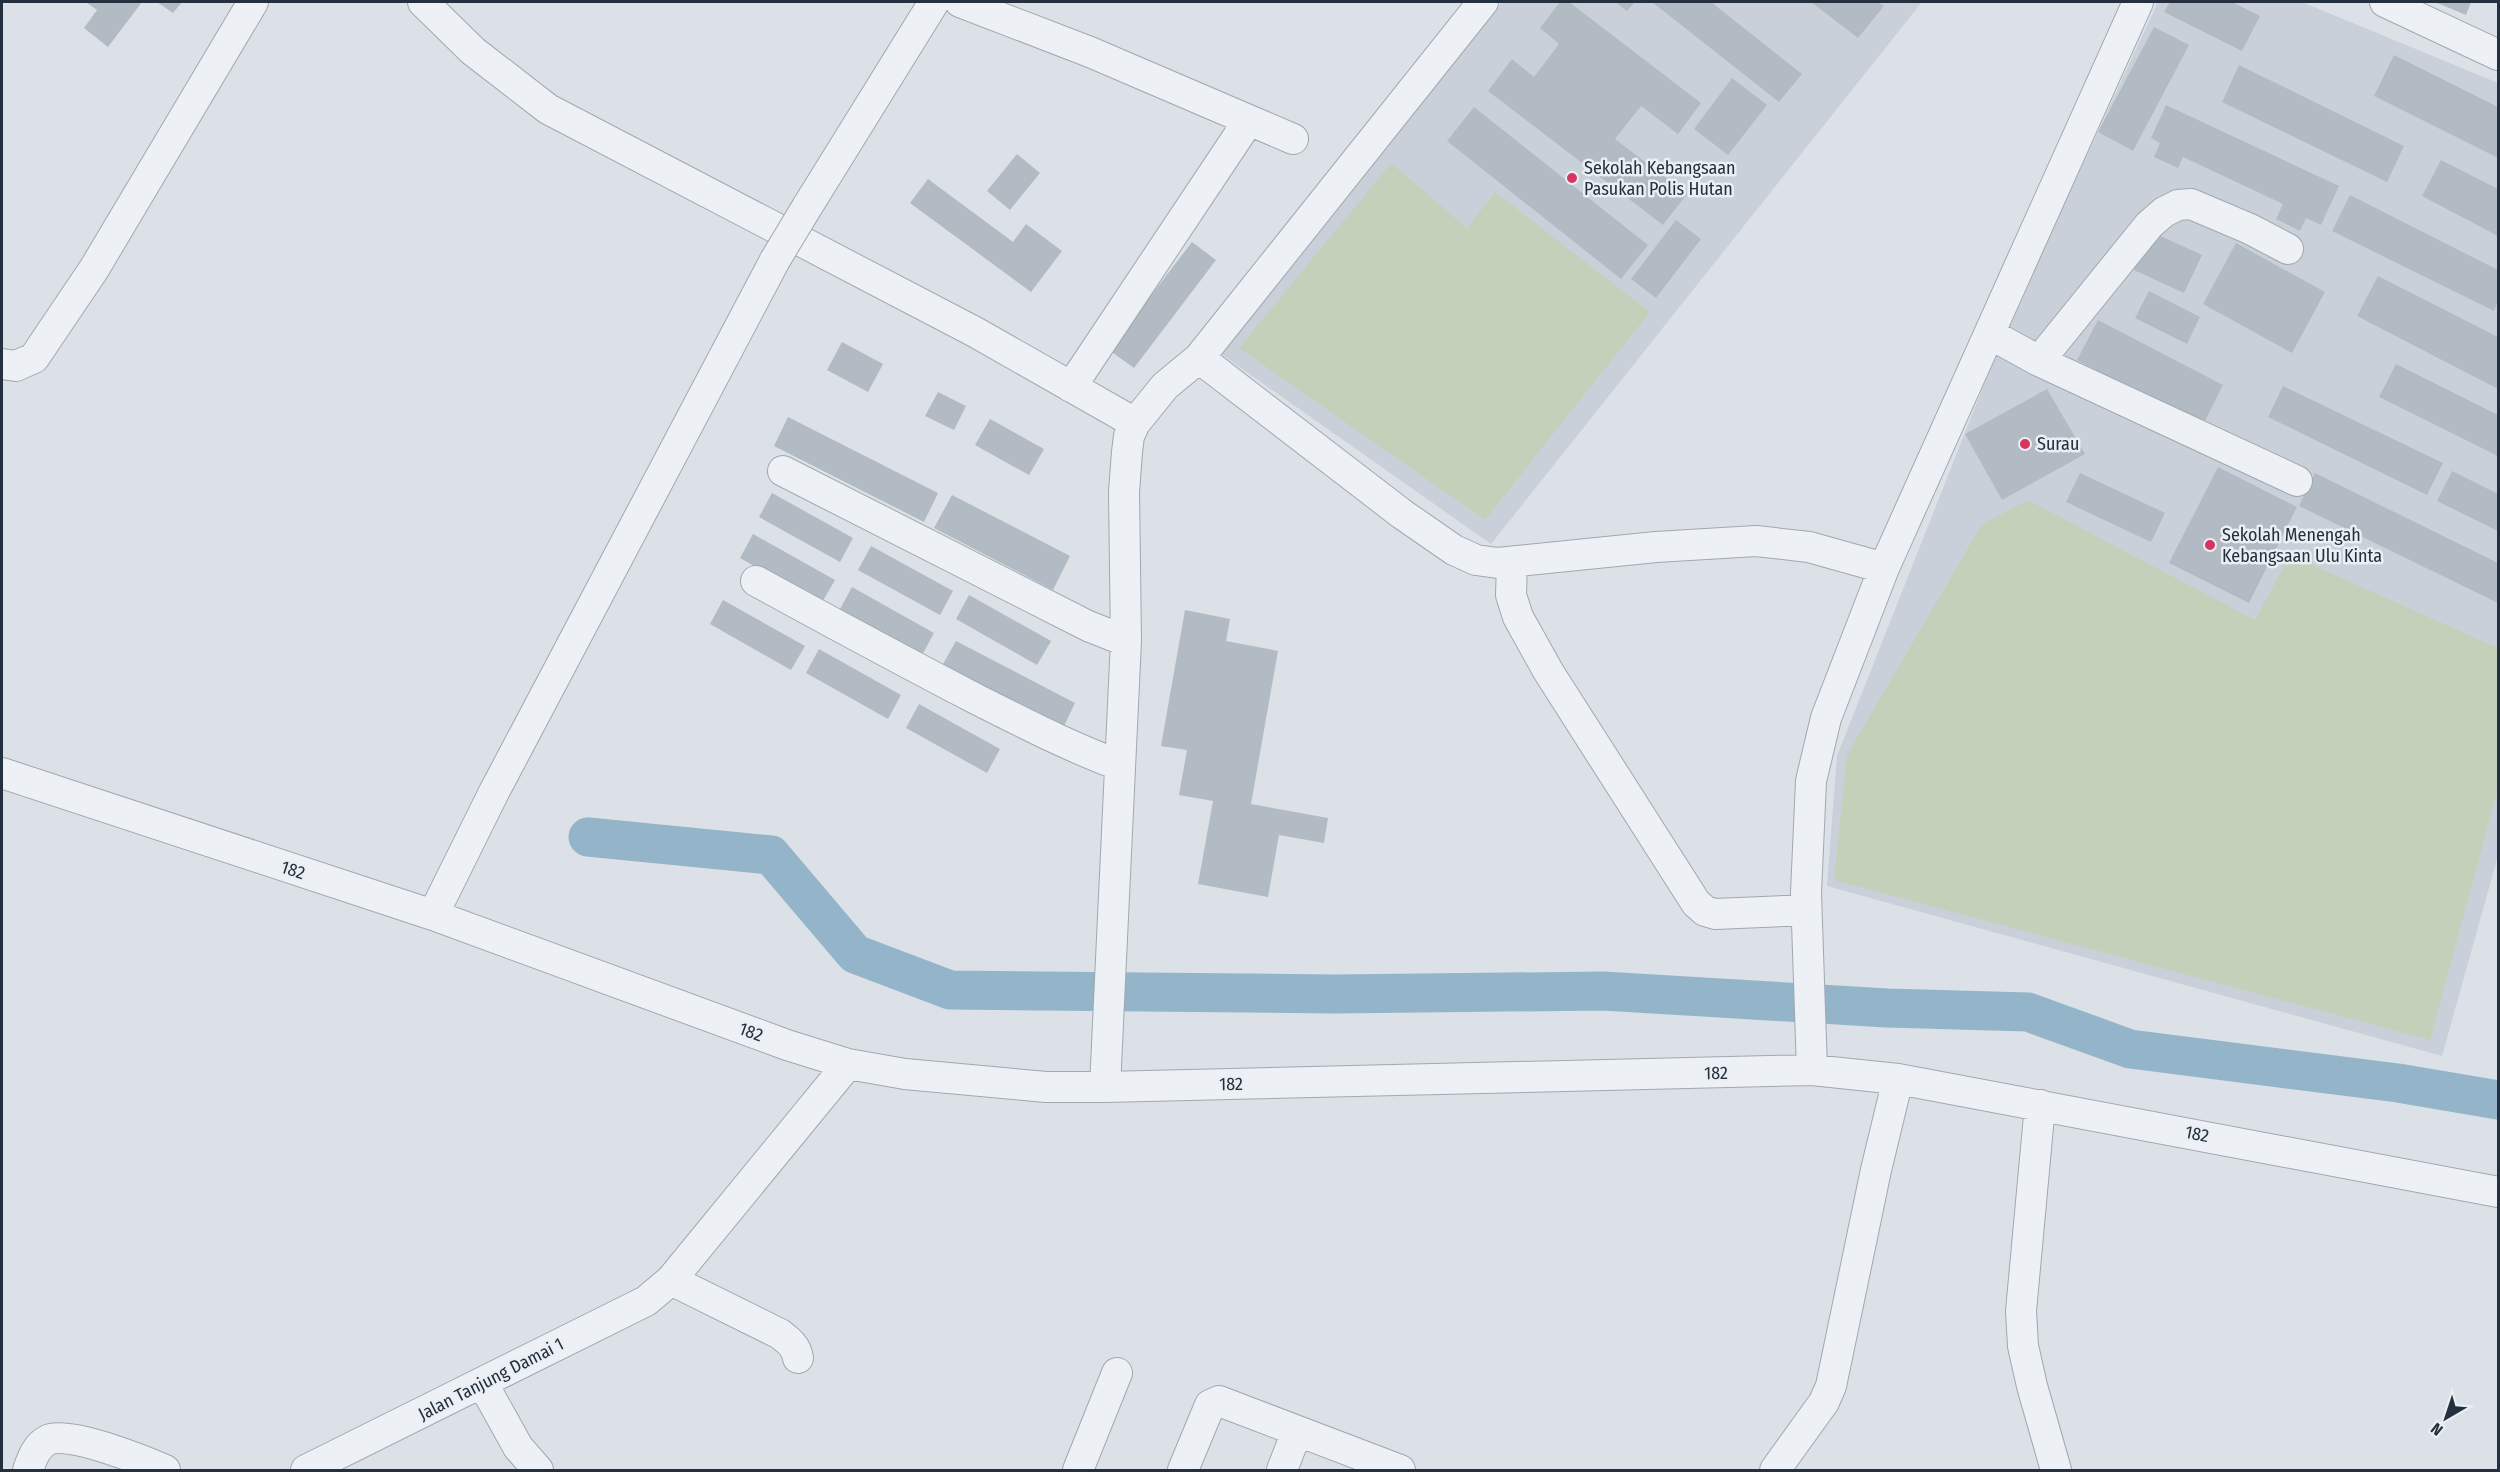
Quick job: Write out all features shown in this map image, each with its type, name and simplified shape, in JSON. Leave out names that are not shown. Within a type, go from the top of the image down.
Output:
[{"type":"street","points":[[2,364],[16,366],[34,358],[94,268],[253,2]]},
{"type":"street","points":[[423,2],[473,51],[548,109],[975,332],[1135,423]]},
{"type":"street","points":[[433,915],[500,782],[775,261],[934,2]]},
{"type":"street","points":[[960,2],[1090,52],[1293,139]]},
{"type":"street","points":[[1105,1087],[1126,641],[1124,492],[1129,436],[1135,423],[1165,386],[1199,358],[1484,2]]},
{"type":"street","points":[[1812,1070],[1806,910],[1811,781],[1826,718],[1884,568],[2138,2]]},
{"type":"street","points":[[2385,2],[2499,55]]},
{"type":"street","points":[[1071,387],[1249,120]]},
{"type":"street","points":[[2039,361],[2149,225],[2171,208],[2191,204],[2250,229],[2288,249]]},
{"type":"street","points":[[1990,334],[2039,361],[2297,481]]},
{"type":"street","points":[[1199,358],[1402,514],[1454,550],[1476,560],[1498,563],[1656,547],[1756,541],[1809,547],[1884,568]]},
{"type":"street","points":[[783,471],[1078,621],[1126,641]]},
{"type":"street","points":[[1512,562],[1511,595],[1518,617],[1548,671],[1696,903],[1705,911],[1716,914],[1806,910]]},
{"type":"street","points":[[756,581],[893,656],[1042,732],[1119,765]]},
{"type":"street","name":"182","points":[[2,774],[433,915],[788,1045],[848,1064],[905,1074],[1046,1087],[1105,1087],[1812,1070],[1898,1078],[2499,1192]]},
{"type":"street","name":"Jalan Tanjung Damai 1","points":[[306,1470],[483,1384],[646,1300],[671,1280],[848,1064]]},
{"type":"street","points":[[1775,1470],[1824,1402],[1831,1386],[1876,1170],[1898,1078]]},
{"type":"street","points":[[2040,1105],[2021,1311],[2023,1346],[2056,1470]]},
{"type":"street","points":[[671,1280],[780,1334],[797,1351],[798,1358]]},
{"type":"street","points":[[1078,1470],[1118,1373]]},
{"type":"street","points":[[483,1384],[518,1447],[538,1470]]},
{"type":"street","points":[[1184,1470],[1210,1405],[1219,1401],[1400,1470]]},
{"type":"street","points":[[1282,1470],[1297,1431]]},
{"type":"street","points":[[28,1470],[38,1447],[49,1439],[62,1437],[95,1445],[165,1470]]},
{"type":"shaded area","name":"Sekolah Kebangsaan Pasukan Polis Hutan","points":[[1502,2],[1922,2],[1491,544],[1221,354]]},
{"type":"shaded area","name":"Sekolah Menengah Kebangsaan Ulu Kinta","points":[[2158,2],[2302,2],[2498,83],[2498,856],[2442,1056],[1827,886],[1837,756],[2004,334]]},
{"type":"green space","points":[[1391,163],[1467,228],[1495,192],[1650,312],[1485,520],[1239,348]]},
{"type":"green space","points":[[2028,500],[2255,620],[2290,555],[2498,648],[2498,789],[2430,1040],[1834,880],[1847,755],[1982,524]]},
{"type":"building","points":[[86,2],[142,2],[108,47],[84,28],[97,10]]},
{"type":"building","points":[[157,2],[182,2],[173,13]]},
{"type":"building","points":[[1560,2],[1569,2],[1701,103],[1678,134],[1641,106],[1615,139],[1687,194],[1663,225],[1488,91],[1512,59],[1534,77],[1559,44],[1540,28]]},
{"type":"building","points":[[1615,2],[1635,2],[1627,11]]},
{"type":"building","points":[[1652,2],[1711,2],[1802,74],[1779,102]]},
{"type":"building","points":[[1811,2],[1878,2],[1884,6],[1858,38]]},
{"type":"building","points":[[2170,2],[2232,2],[2260,16],[2242,51],[2164,12]]},
{"type":"building","points":[[2435,2],[2471,2],[2466,15]]},
{"type":"building","points":[[2154,27],[2189,45],[2133,151],[2098,132]]},
{"type":"building","points":[[2394,55],[2498,107],[2498,158],[2374,96]]},
{"type":"building","points":[[2239,65],[2404,146],[2387,182],[2222,102]]},
{"type":"building","points":[[1732,78],[1767,105],[1728,155],[1694,129]]},
{"type":"building","points":[[2166,105],[2339,186],[2321,225],[2306,218],[2300,231],[2276,219],[2283,204],[2183,157],[2178,168],[2154,157],[2160,143],[2151,138]]},
{"type":"building","points":[[1474,107],[1648,245],[1621,279],[1447,141]]},
{"type":"building","points":[[1017,154],[1040,173],[1010,210],[987,191]]},
{"type":"building","points":[[2441,160],[2498,189],[2498,236],[2422,196]]},
{"type":"building","points":[[928,179],[1013,242],[1026,224],[1062,251],[1031,292],[910,203]]},
{"type":"building","points":[[2350,195],[2498,270],[2498,301],[2494,311],[2332,231]]},
{"type":"building","points":[[1676,220],[1701,239],[1656,298],[1631,279]]},
{"type":"building","points":[[2152,232],[2202,255],[2184,293],[2134,270]]},
{"type":"building","points":[[1192,242],[1216,260],[1134,368],[1109,350]]},
{"type":"building","points":[[2236,243],[2325,292],[2292,353],[2203,304]]},
{"type":"building","points":[[2378,276],[2498,337],[2498,389],[2357,316]]},
{"type":"building","points":[[2149,291],[2200,317],[2187,344],[2135,318]]},
{"type":"building","points":[[2098,320],[2223,385],[2203,425],[2077,360]]},
{"type":"building","points":[[842,342],[883,364],[868,392],[827,370]]},
{"type":"building","points":[[2396,364],[2498,415],[2498,456],[2379,397]]},
{"type":"building","points":[[2283,386],[2443,463],[2427,495],[2268,417]]},
{"type":"building","name":"Surau","points":[[2047,389],[2085,454],[2002,500],[1965,434]]},
{"type":"building","points":[[938,392],[966,406],[954,430],[925,416]]},
{"type":"building","points":[[788,417],[938,493],[924,522],[774,446]]},
{"type":"building","points":[[990,419],[1044,449],[1029,475],[975,445]]},
{"type":"building","points":[[2218,467],[2297,507],[2249,603],[2169,563]]},
{"type":"building","points":[[2452,471],[2498,494],[2498,531],[2437,501]]},
{"type":"building","points":[[2080,473],[2165,513],[2151,542],[2066,502]]},
{"type":"building","points":[[2315,473],[2498,563],[2498,603],[2299,506]]},
{"type":"building","points":[[772,493],[853,538],[840,562],[759,517]]},
{"type":"building","points":[[952,495],[1070,556],[1053,590],[934,528]]},
{"type":"building","points":[[753,534],[835,580],[821,604],[740,558]]},
{"type":"building","points":[[871,546],[953,591],[940,615],[858,570]]},
{"type":"building","points":[[852,587],[934,633],[921,657],[839,611]]},
{"type":"building","points":[[969,595],[1051,641],[1037,665],[956,619]]},
{"type":"building","points":[[723,600],[805,646],[791,670],[710,624]]},
{"type":"building","points":[[1185,610],[1230,619],[1226,641],[1278,651],[1251,804],[1328,818],[1324,843],[1279,835],[1268,897],[1198,884],[1213,801],[1179,795],[1187,750],[1161,746]]},
{"type":"building","points":[[956,641],[1075,703],[1063,728],[942,666]]},
{"type":"building","points":[[819,649],[901,695],[888,719],[806,673]]},
{"type":"building","points":[[919,704],[1000,749],[987,773],[906,728]]},
{"type":"waterway","points":[[588,837],[771,855],[855,954],[950,990],[1335,994],[1603,991],[1887,1008],[2028,1012],[2130,1049],[2398,1083],[2498,1100]]},
{"type":"place","name":"Sekolah Kebangsaan Pasukan Polis Hutan","points":[[1572,178]]},
{"type":"place","name":"Surau","points":[[2025,444]]},
{"type":"place","name":"Sekolah Menengah Kebangsaan Ulu Kinta","points":[[2210,545]]}]
